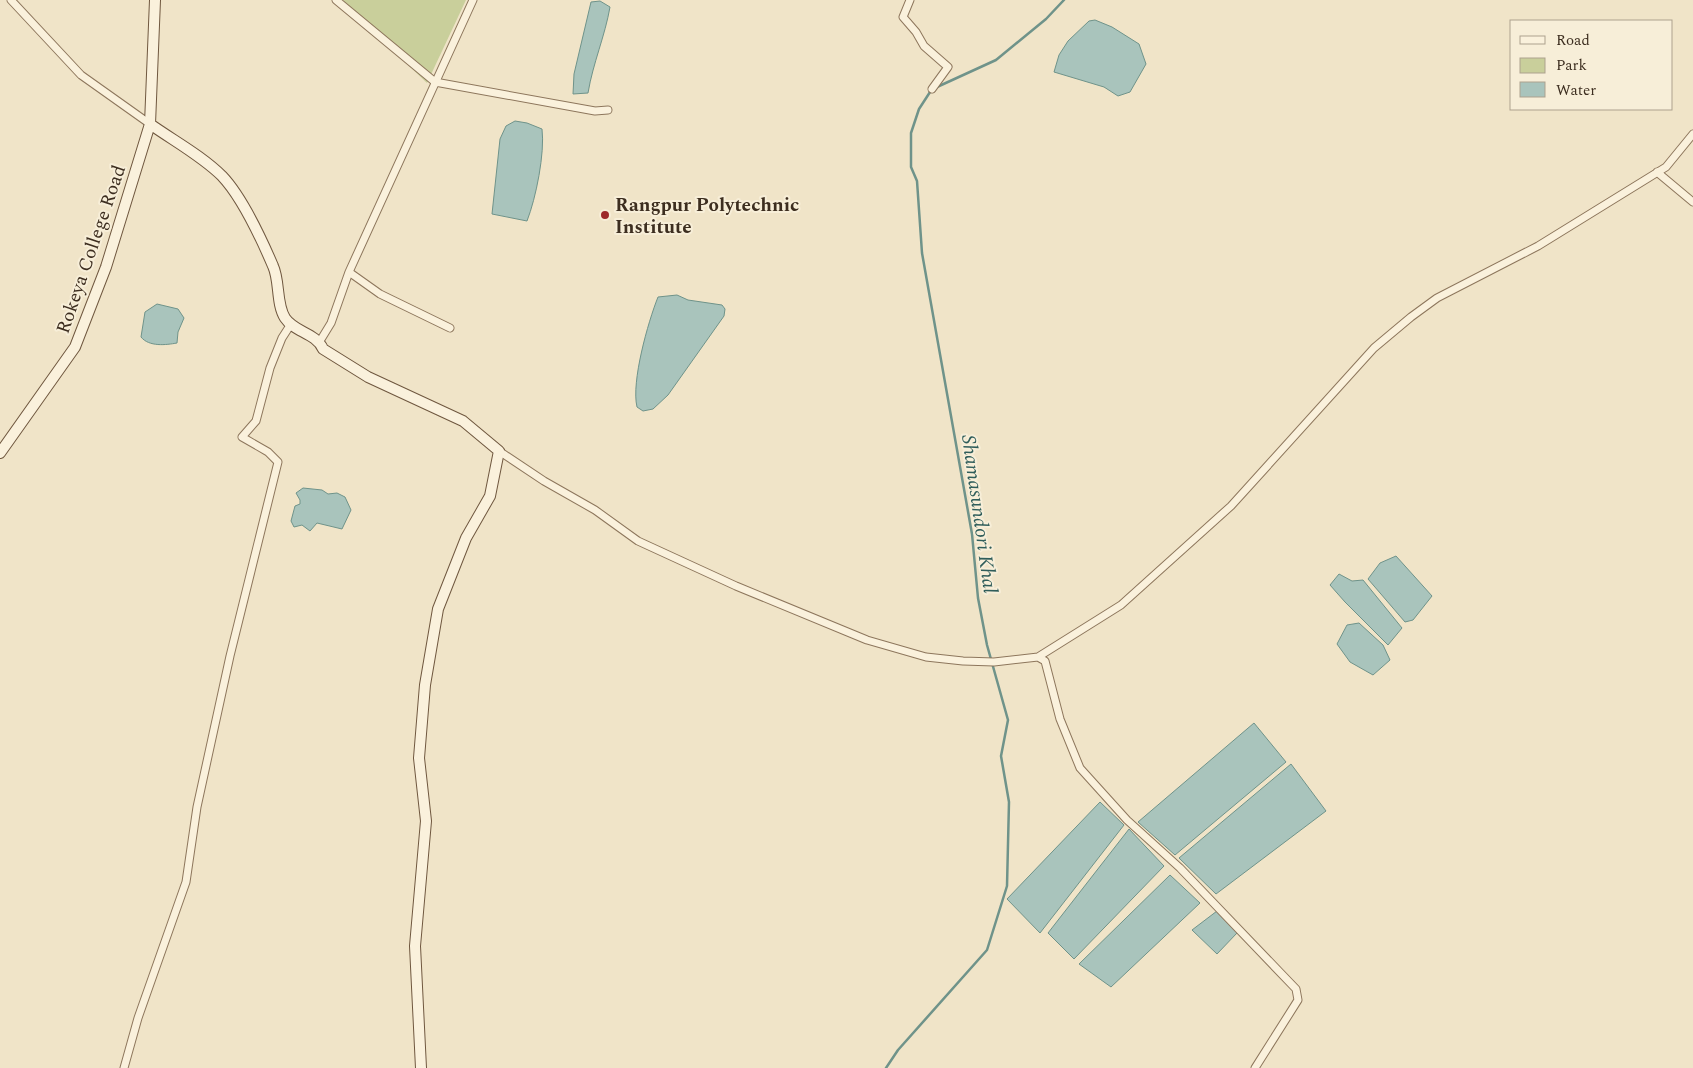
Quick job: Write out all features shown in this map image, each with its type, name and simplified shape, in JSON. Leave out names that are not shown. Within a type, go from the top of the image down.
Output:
[{"type":"main road","name":"Rokeya College Road","points":[[0,453],[75,346],[106,267],[150,124],[155,0]]},
{"type":"main road","points":[[150,124],[203,161],[221,176],[236,193],[274,268],[284,317],[291,324],[320,341],[323,348],[368,377],[463,421],[499,451],[490,496],[466,538],[438,609],[425,685],[419,758],[426,821],[415,946],[421,1068]]},
{"type":"street","points":[[11,0],[81,75],[150,124]]},
{"type":"street","points":[[336,0],[435,82],[595,111],[608,110]]},
{"type":"street","points":[[320,341],[331,323],[350,272],[473,0]]},
{"type":"street","points":[[910,0],[902,18],[928,51],[948,67],[932,89]]},
{"type":"street","points":[[499,451],[544,481],[595,510],[638,540],[736,586],[867,640],[926,657],[994,662],[1038,657],[1120,605],[1231,506],[1368,355],[1411,317],[1437,298],[1538,246],[1666,167],[1693,134]]},
{"type":"street","points":[[1657,172],[1693,202]]},
{"type":"street","points":[[350,272],[380,294],[450,328]]},
{"type":"street","points":[[124,1068],[138,1018],[186,882],[197,807],[228,665],[278,462],[268,452],[242,436],[256,421],[270,368],[282,338],[291,324]]},
{"type":"street","points":[[1038,657],[1045,661],[1060,719],[1080,768],[1127,820],[1180,868],[1296,989],[1298,1000],[1255,1068]]},
{"type":"green space","points":[[344,0],[466,0],[427,83],[342,2]]},
{"type":"water","points":[[600,1],[610,7],[588,93],[573,94],[574,74],[591,2]]},
{"type":"water","points":[[1095,20],[1112,27],[1139,44],[1146,64],[1130,92],[1118,96],[1104,87],[1054,72],[1059,55],[1068,41],[1089,21]]},
{"type":"water","points":[[515,121],[542,129],[543,139],[539,175],[527,221],[492,214],[500,139],[506,126]]},
{"type":"water","points":[[677,295],[688,300],[722,305],[725,309],[724,316],[668,395],[653,409],[643,411],[637,407],[636,383],[641,352],[650,321],[658,297]]},
{"type":"water","points":[[157,304],[178,309],[184,318],[178,332],[177,343],[153,344],[141,337],[145,312]]},
{"type":"water","points":[[303,488],[322,490],[328,494],[337,493],[345,497],[351,510],[342,529],[317,523],[310,531],[302,525],[294,527],[291,521],[295,506],[300,504],[296,493]]},
{"type":"water","points":[[1396,556],[1432,596],[1413,620],[1405,622],[1368,579],[1380,563]]},
{"type":"water","points":[[1339,574],[1352,581],[1363,580],[1402,628],[1388,645],[1330,585]]},
{"type":"water","points":[[1359,623],[1383,645],[1390,660],[1373,675],[1350,662],[1337,644],[1347,625]]},
{"type":"water","points":[[1254,723],[1286,762],[1175,855],[1138,822]]},
{"type":"water","points":[[1291,764],[1326,811],[1216,894],[1179,858]]},
{"type":"water","points":[[1100,802],[1124,825],[1040,933],[1007,899]]},
{"type":"water","points":[[1129,829],[1164,866],[1074,959],[1048,933]]},
{"type":"water","points":[[1170,875],[1200,903],[1111,987],[1079,964]]},
{"type":"water","points":[[1217,911],[1237,933],[1217,954],[1192,930]]},
{"type":"waterway","name":"Shamasundori Khal","points":[[937,87],[996,60],[1046,19],[1064,0]]},
{"type":"waterway","name":"Shamasundori Khal","points":[[886,1068],[898,1050],[987,950],[1007,886],[1009,802],[1001,756],[1008,720],[987,645],[978,598],[972,534],[922,253],[917,181],[911,167],[911,133],[919,109],[932,89]]},
{"type":"place","name":"Rangpur Polytechnic Institute","points":[[605,215]]}]
